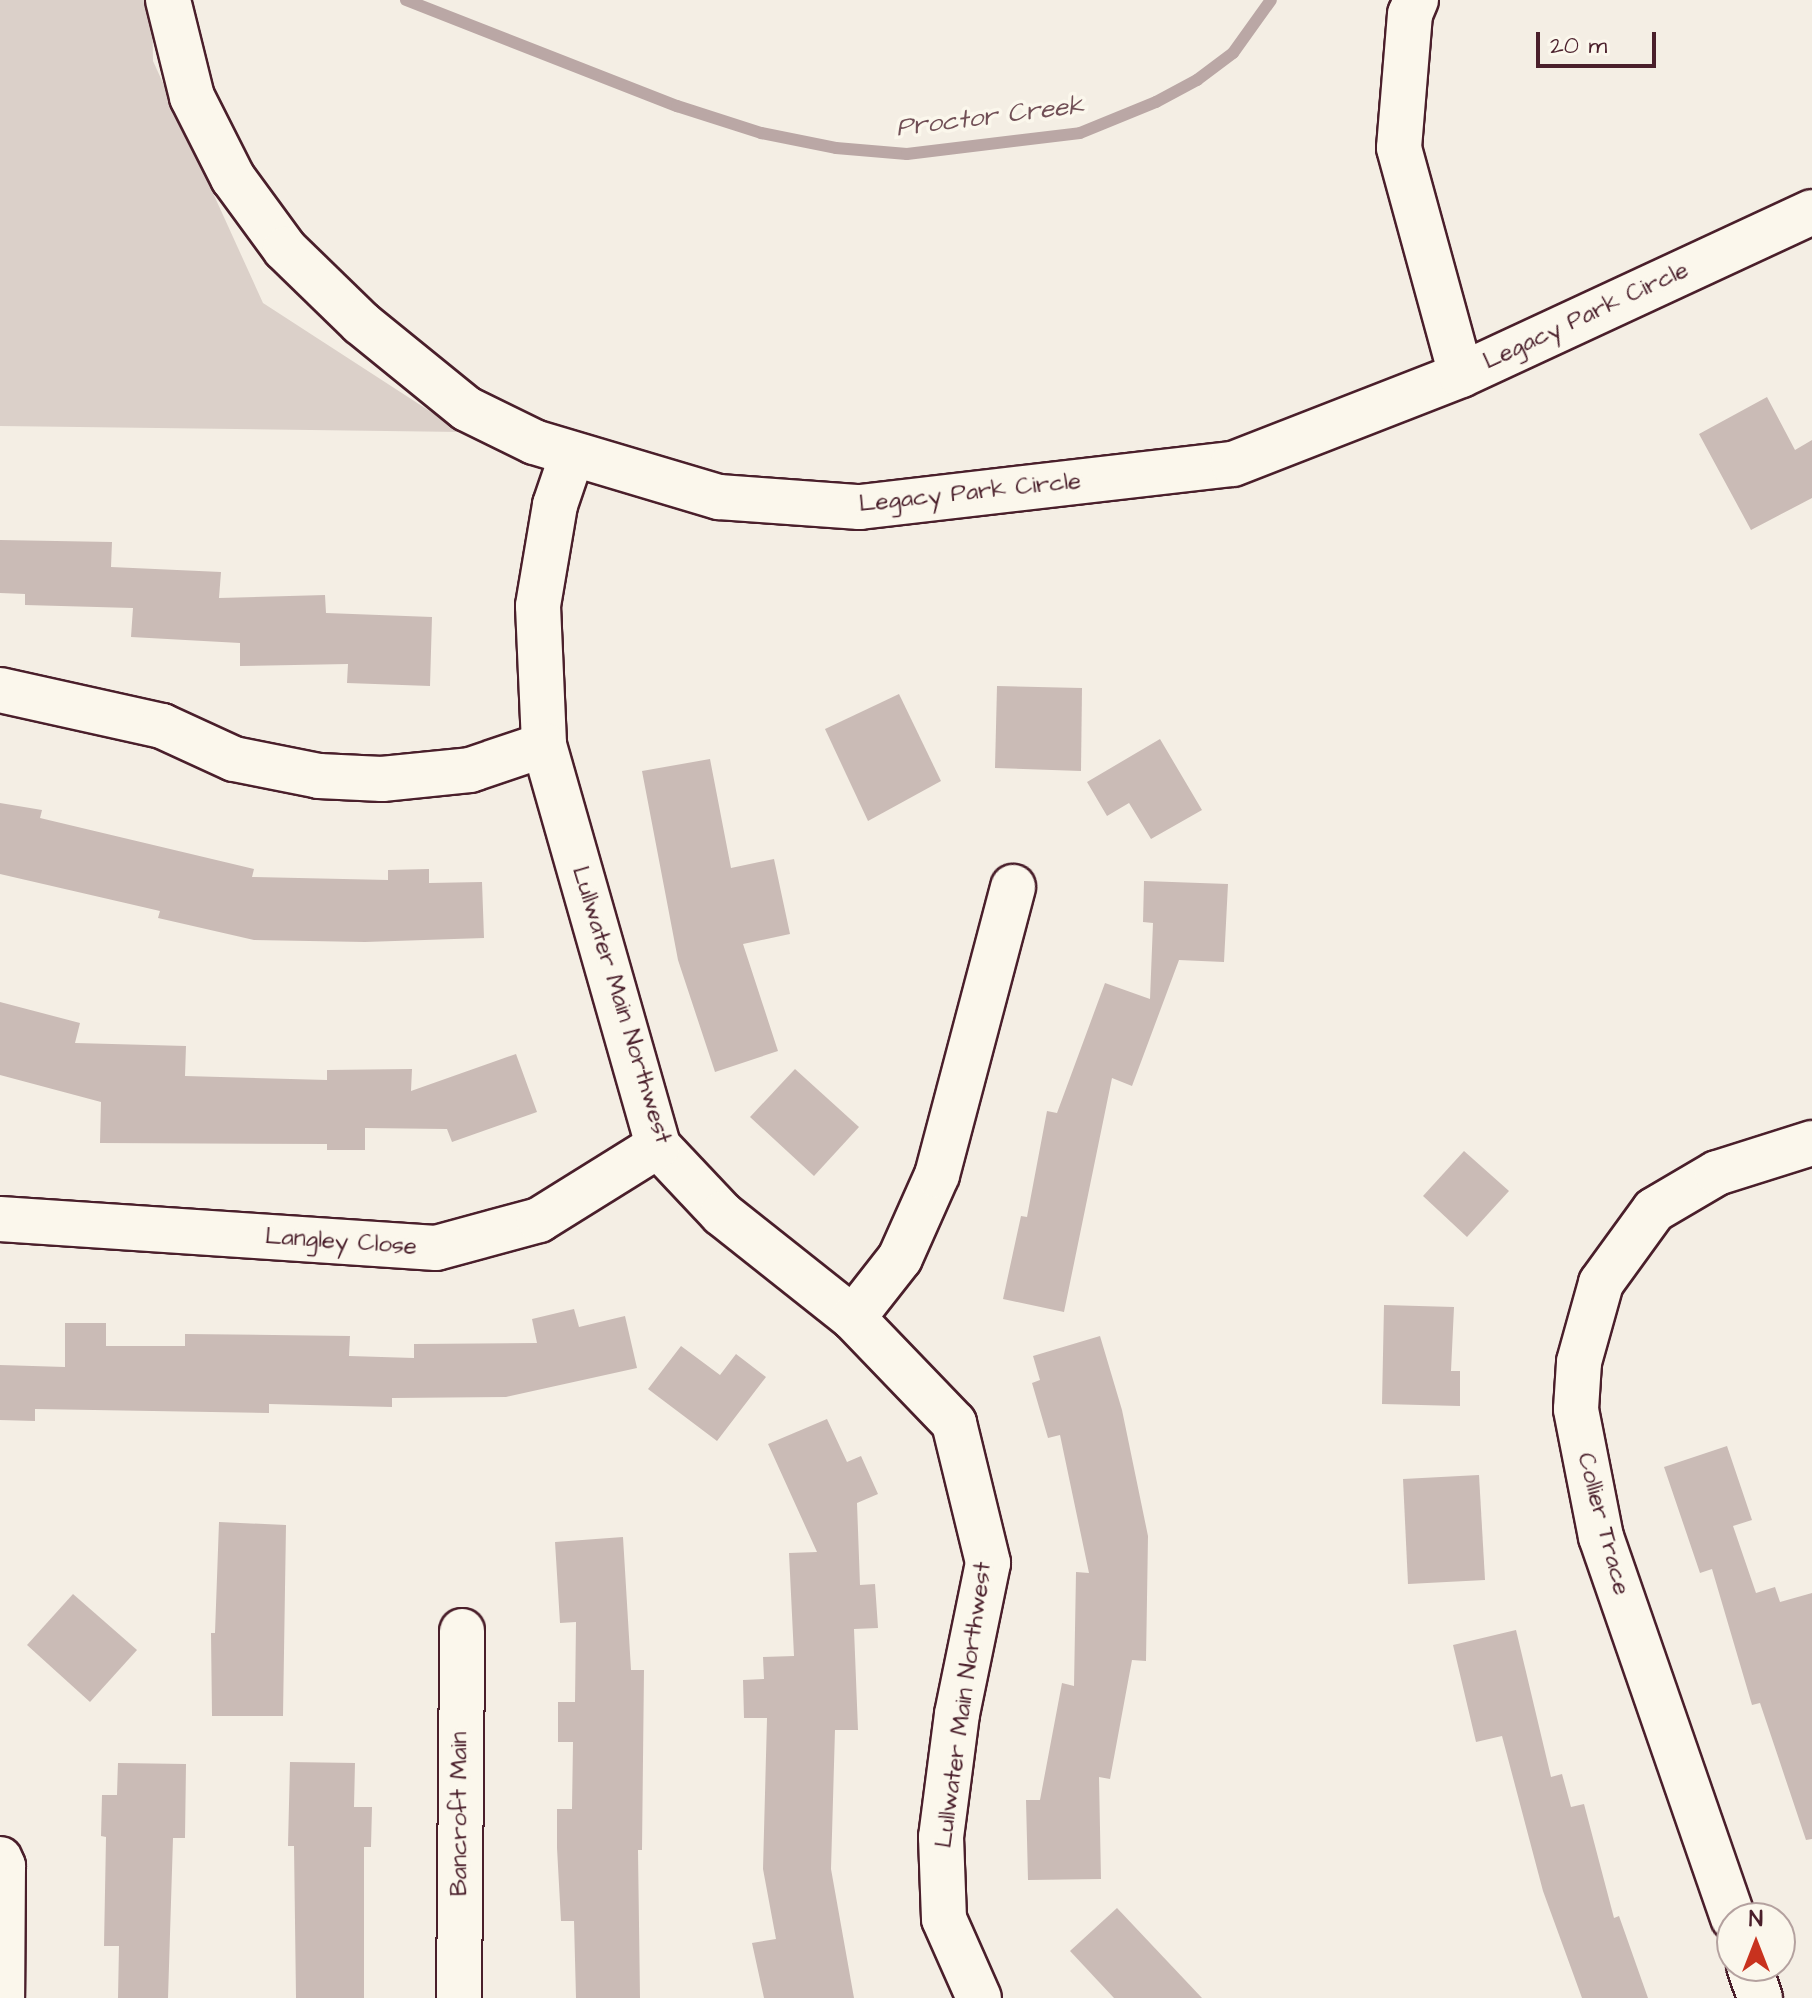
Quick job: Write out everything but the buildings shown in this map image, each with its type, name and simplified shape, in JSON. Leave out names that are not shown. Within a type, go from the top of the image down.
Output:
[{"type":"street","name":"Legacy Park Circle","points":[[168,0],[192,97],[233,178],[285,249],[361,323],[467,409],[534,442],[719,497],[860,507],[1233,464],[1461,375],[1812,212]]},
{"type":"street","points":[[1416,0],[1410,14],[1399,148],[1461,375]]},
{"type":"street","name":"Lullwater Main Northwest","points":[[572,455],[555,505],[538,606],[544,745],[658,1146],[722,1214],[853,1318],[954,1423],[988,1563],[957,1714],[941,1837],[944,1919],[979,1998]]},
{"type":"street","points":[[0,690],[162,726],[234,759],[319,776],[382,779],[470,770],[544,745]]},
{"type":"street","points":[[853,1318],[900,1258],[937,1175],[1013,887]]},
{"type":"street","name":"Collier Trace","points":[[1727,1902],[1601,1537],[1576,1409],[1579,1362],[1601,1283],[1654,1210],[1717,1173],[1812,1143]]},
{"type":"street","name":"Langley Close","points":[[0,1219],[436,1248],[539,1220],[658,1146]]},
{"type":"street","name":"Bancroft Main","points":[[459,1998],[462,1631]]},
{"type":"street","points":[[0,1859],[3,1866],[2,1998]]},
{"type":"shaded area","points":[[0,0],[152,0],[153,61],[263,303],[462,432],[0,426]]},
{"type":"waterway","name":"Proctor Creek","points":[[406,0],[677,106],[761,133],[836,148],[907,154],[1080,133],[1156,102],[1197,80],[1233,53],[1271,0]]}]
